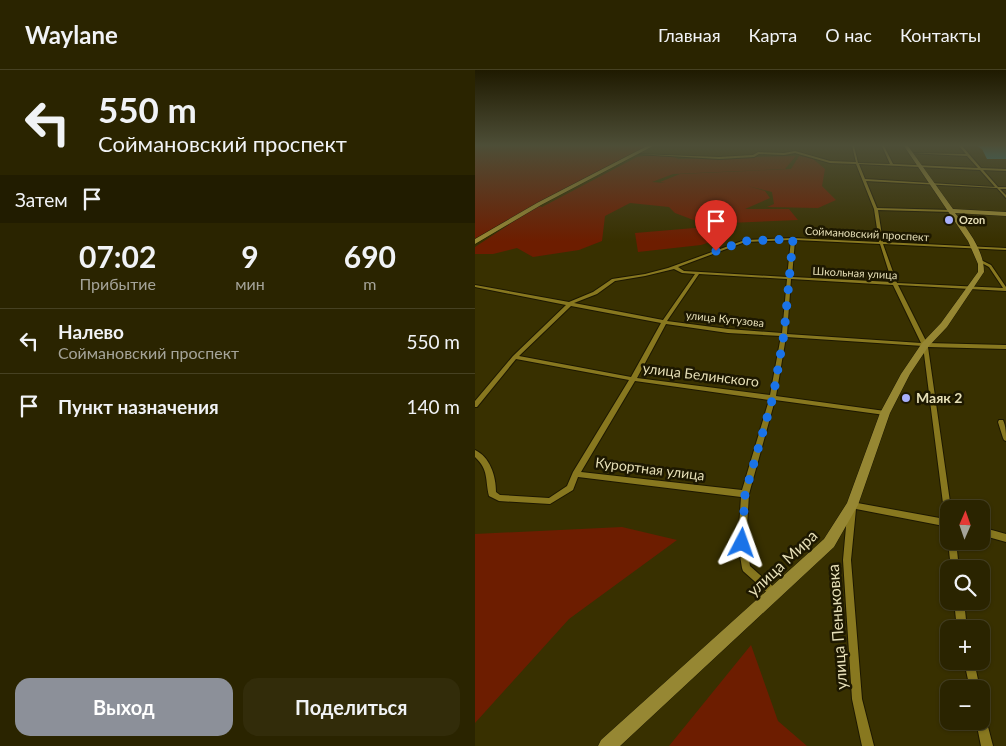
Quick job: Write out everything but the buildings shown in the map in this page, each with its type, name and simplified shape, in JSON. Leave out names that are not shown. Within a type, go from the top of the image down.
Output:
[{"type":"main road","points":[[475,242],[539,204],[591,178]]},
{"type":"main road","points":[[927,178],[952,211],[980,260]]},
{"type":"main road","points":[[952,211],[1006,214]]},
{"type":"main road","name":"улица Мира","points":[[607,746],[829,543],[853,506],[885,413],[925,345],[944,325],[981,272],[980,260]]},
{"type":"street","points":[[988,178],[1006,196]]},
{"type":"street","points":[[947,500],[925,345],[895,284],[881,243],[876,209],[864,180],[1006,188]]},
{"type":"street","points":[[876,209],[952,211]]},
{"type":"street","points":[[774,593],[746,568],[742,543],[745,494],[773,397],[784,334],[793,239]]},
{"type":"street","name":"Соймановский проспект","points":[[614,280],[645,275],[674,267],[745,241],[793,239],[1006,249]]},
{"type":"street","points":[[980,260],[990,266],[1006,290]]},
{"type":"street","name":"Школьная улица","points":[[674,267],[683,272],[699,274],[1006,290]]},
{"type":"street","points":[[576,474],[633,379],[664,322],[699,274]]},
{"type":"street","points":[[475,405],[515,357],[571,304],[595,293],[614,280]]},
{"type":"street","name":"улица Кутузова","points":[[475,286],[664,322],[728,331],[925,345],[1006,347]]},
{"type":"street","name":"улица Белинского","points":[[515,357],[633,379],[885,413]]},
{"type":"street","points":[[1001,422],[1006,438]]},
{"type":"street","name":"Курортная улица","points":[[475,453],[478,454],[486,466],[493,482],[493,494],[499,498],[550,501],[570,488],[576,474],[745,494]]},
{"type":"street","points":[[853,506],[940,521]]},
{"type":"street","name":"улица Пеньковка","points":[[853,506],[847,560],[857,699],[868,746]]},
{"type":"street","points":[[990,534],[1006,538]]},
{"type":"street","points":[[983,730],[987,746]]},
{"type":"shaded area","points":[[475,178],[588,178],[535,205],[542,207],[598,178],[664,178],[652,182],[665,183],[660,182],[671,178],[823,178],[822,186],[836,200],[818,208],[767,207],[774,204],[772,192],[748,186],[765,191],[770,198],[745,209],[789,209],[798,220],[704,224],[675,213],[669,207],[630,203],[605,216],[602,241],[579,250],[533,257],[517,248],[493,254],[475,254],[475,247],[510,224],[475,240]]},
{"type":"shaded area","points":[[718,226],[719,239],[701,245],[638,252],[635,233]]},
{"type":"shaded area","points":[[622,527],[677,540],[569,619],[475,723],[475,534]]},
{"type":"shaded area","points":[[751,645],[778,721],[807,746],[669,746]]},
{"type":"place","name":"Ozon","points":[[949,220]]},
{"type":"place","name":"Маяк 2","points":[[906,398]]},
{"type":"route","points":[[716,251],[745,241],[793,239],[784,334],[773,397],[745,494],[742,543]]}]
